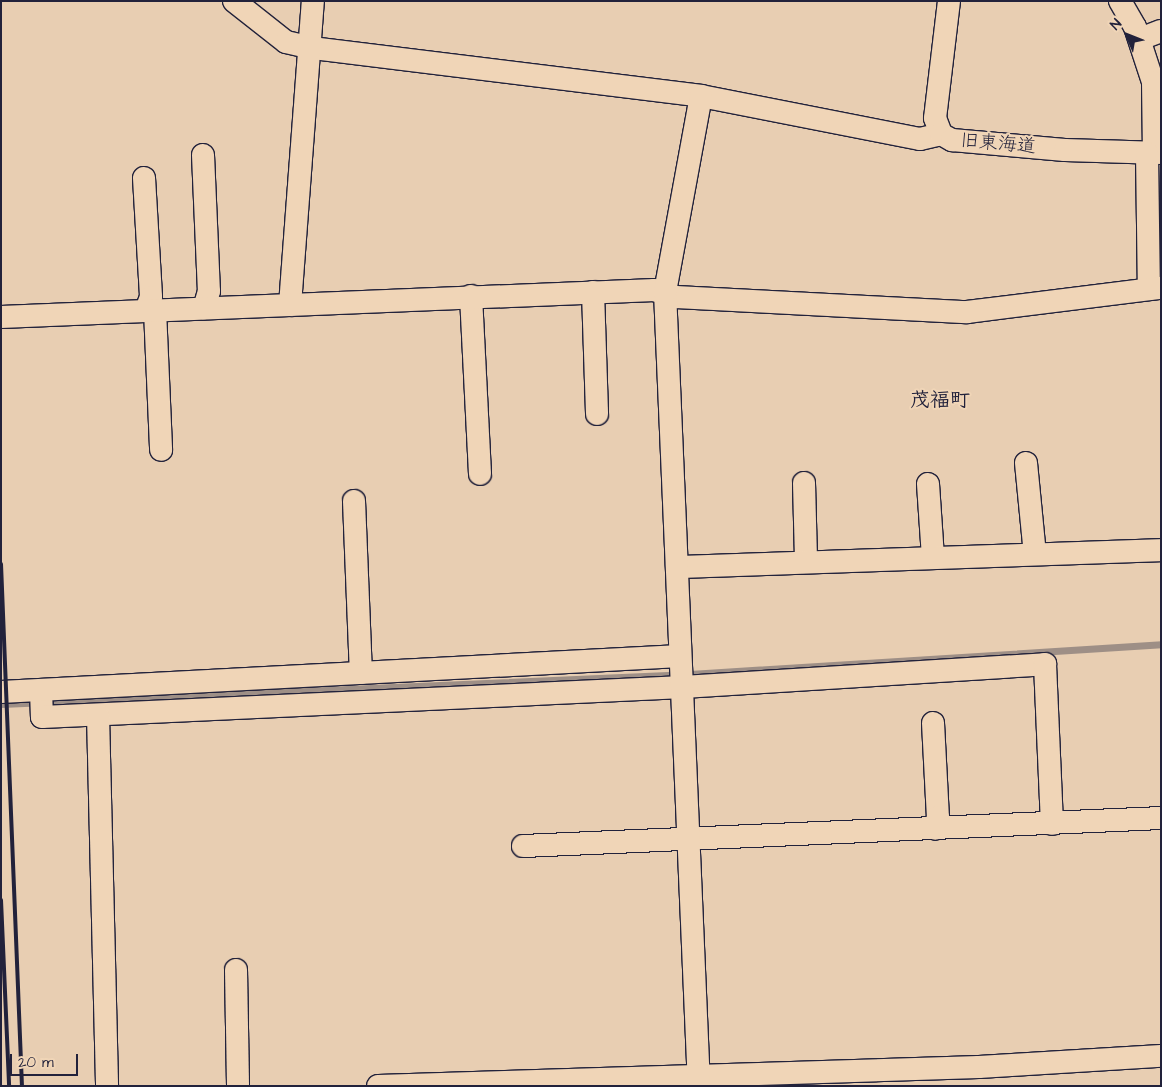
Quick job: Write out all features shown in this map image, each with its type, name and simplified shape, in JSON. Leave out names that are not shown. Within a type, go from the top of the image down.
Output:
[{"type":"street","points":[[234,1],[286,42],[312,48],[701,96],[920,139],[941,134]]},
{"type":"street","points":[[290,304],[312,48],[313,1]]},
{"type":"street","name":"旧東海道","points":[[949,1],[935,118],[941,134],[952,140],[1154,153]]},
{"type":"street","points":[[1,317],[593,292],[665,292],[676,296],[967,312],[1155,289],[1153,82],[1140,39],[1124,7]]},
{"type":"street","points":[[1140,39],[1161,31]]},
{"type":"street","points":[[699,1080],[665,292],[701,96]]},
{"type":"street","points":[[203,155],[209,291],[204,308]]},
{"type":"street","points":[[144,178],[150,310],[161,450]]},
{"type":"street","points":[[593,292],[596,414]]},
{"type":"street","points":[[471,296],[480,474]]},
{"type":"street","points":[[1026,463],[1036,554]]},
{"type":"street","points":[[804,483],[806,562]]},
{"type":"street","points":[[928,484],[933,557]]},
{"type":"street","points":[[354,501],[361,673]]},
{"type":"street","points":[[677,568],[1161,550]]},
{"type":"street","points":[[1,692],[41,698],[361,673],[682,672],[1045,664],[1052,824]]},
{"type":"street","points":[[41,698],[42,717],[98,715],[682,672]]},
{"type":"street","points":[[98,715],[107,1086]]},
{"type":"street","points":[[933,723],[938,817],[935,829]]},
{"type":"street","points":[[524,846],[1161,818]]},
{"type":"street","points":[[236,970],[238,1086]]},
{"type":"street","points":[[390,1085],[699,1080],[979,1067],[1161,1056]]},
{"type":"waterway","points":[[1,704],[690,674],[1161,644]]},
{"type":"railway","points":[[1,564],[22,1086]]},
{"type":"railway","points":[[1,900],[9,1086]]},
{"type":"district","name":"茂福町","points":[[940,400]]}]
